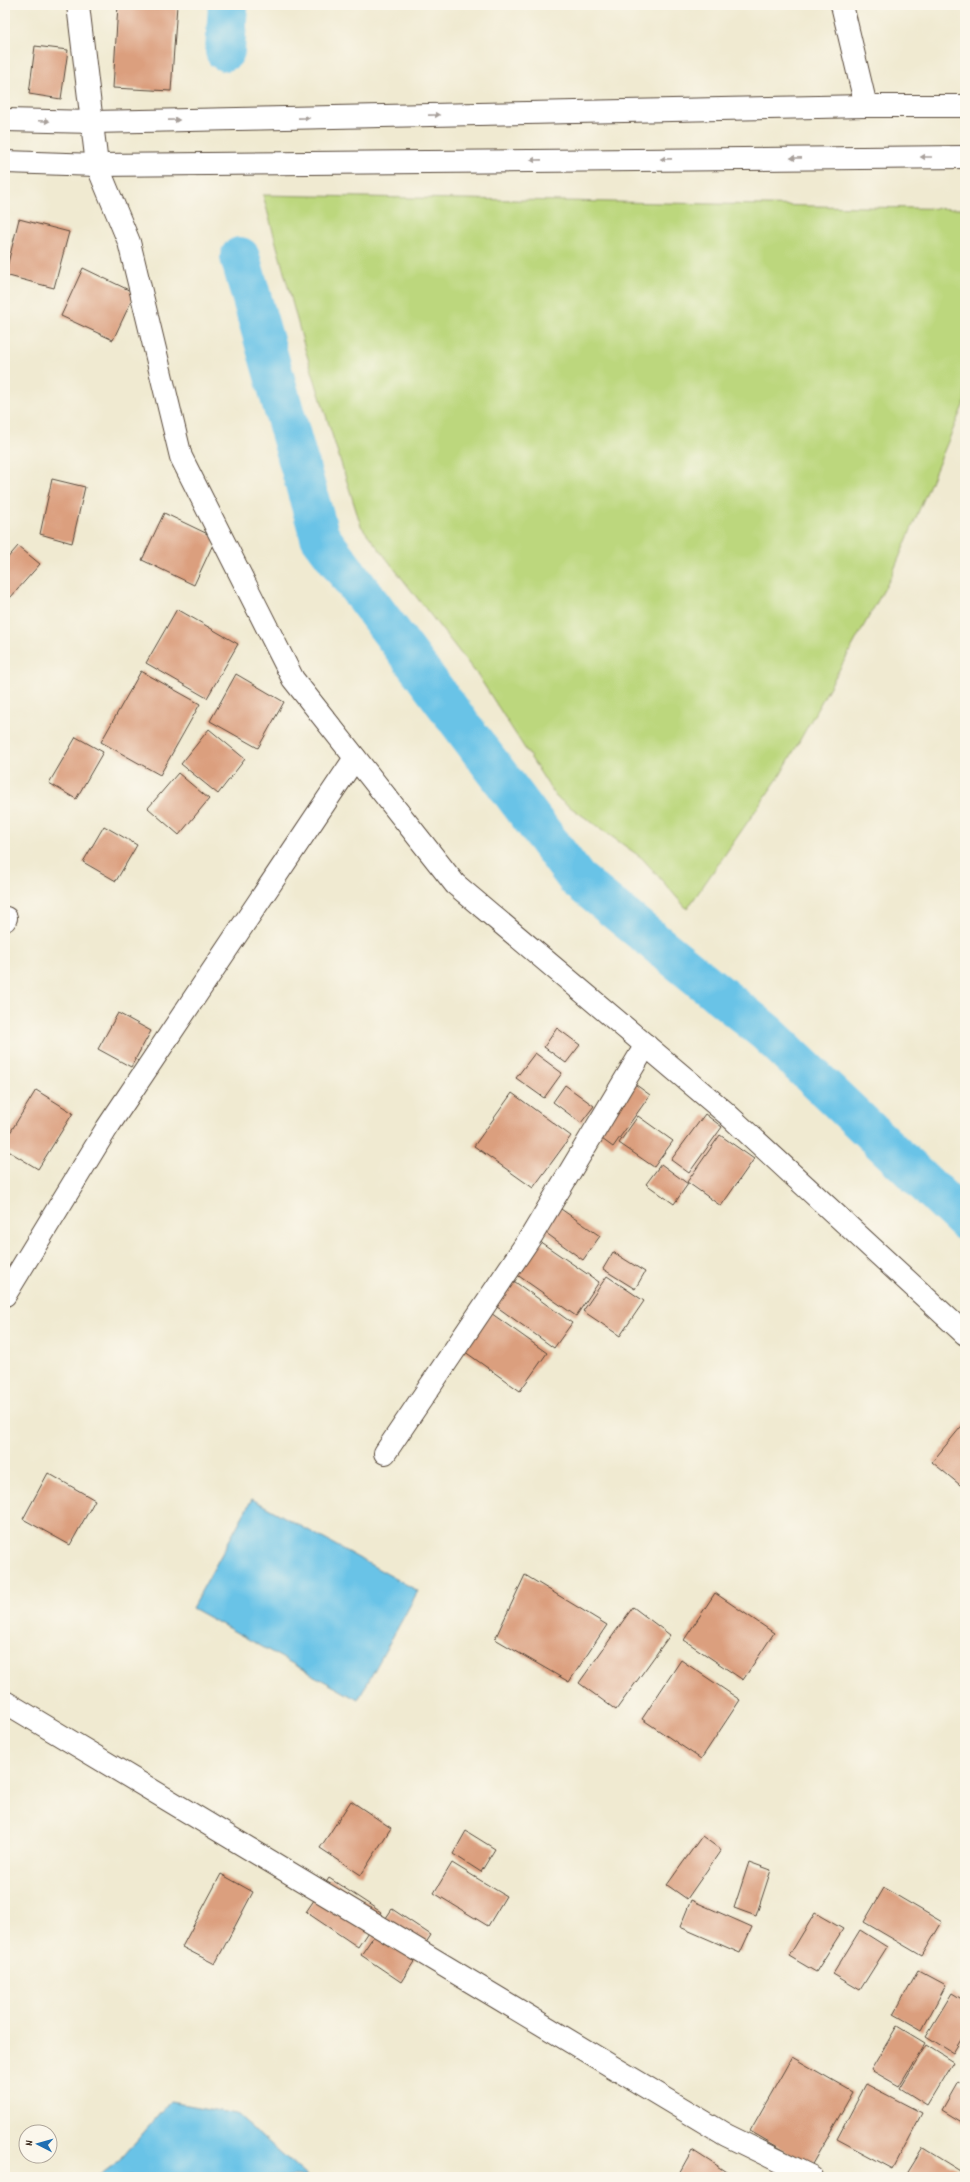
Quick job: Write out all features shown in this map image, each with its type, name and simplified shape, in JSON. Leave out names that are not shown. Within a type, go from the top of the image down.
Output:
[{"type":"street","points":[[78,5],[97,165],[129,242],[181,457],[293,679],[455,884],[726,1113],[965,1334]]},
{"type":"street","points":[[842,5],[866,106]]},
{"type":"street","points":[[5,120],[93,122],[866,106],[965,106]]},
{"type":"street","points":[[5,162],[97,165],[965,156]]},
{"type":"street","points":[[5,1295],[107,1128],[355,758]]},
{"type":"street","points":[[385,1453],[532,1235],[646,1045]]},
{"type":"street","points":[[5,1702],[726,2135],[812,2177]]},
{"type":"green space","points":[[263,195],[965,209],[965,401],[891,577],[781,774],[687,909],[642,858],[556,797],[479,677],[361,526],[305,349]]},
{"type":"water","points":[[252,1499],[418,1591],[358,1700],[192,1608]]},
{"type":"water","points":[[170,2102],[237,2114],[308,2177],[97,2177],[119,2161]]},
{"type":"building","points":[[118,5],[177,5],[171,91],[113,88]]},
{"type":"building","points":[[35,46],[68,50],[61,99],[29,94]]},
{"type":"building","points":[[19,219],[69,232],[54,288],[5,275]]},
{"type":"building","points":[[83,268],[135,293],[113,340],[61,316]]},
{"type":"building","points":[[52,479],[85,487],[72,543],[40,534]]},
{"type":"building","points":[[164,513],[216,538],[194,585],[142,560]]},
{"type":"building","points":[[18,546],[40,564],[10,598],[5,594],[5,561]]},
{"type":"building","points":[[177,609],[238,644],[207,698],[146,663]]},
{"type":"building","points":[[141,671],[200,704],[160,775],[101,742]]},
{"type":"building","points":[[236,674],[284,702],[258,748],[210,721]]},
{"type":"building","points":[[209,729],[245,759],[218,794],[181,764]]},
{"type":"building","points":[[76,737],[103,752],[76,799],[49,783]]},
{"type":"building","points":[[178,773],[209,799],[179,835],[148,808]]},
{"type":"building","points":[[104,826],[137,845],[116,881],[83,862]]},
{"type":"building","points":[[118,1013],[151,1031],[131,1067],[98,1049]]},
{"type":"building","points":[[557,1028],[580,1045],[566,1063],[544,1047]]},
{"type":"building","points":[[535,1053],[562,1073],[544,1098],[516,1078]]},
{"type":"building","points":[[632,1082],[650,1095],[613,1147],[595,1134]]},
{"type":"building","points":[[565,1085],[594,1106],[581,1123],[553,1102]]},
{"type":"building","points":[[36,1090],[73,1113],[38,1169],[5,1149],[5,1141]]},
{"type":"building","points":[[512,1093],[571,1136],[533,1188],[474,1146]]},
{"type":"building","points":[[705,1114],[722,1127],[689,1173],[671,1160]]},
{"type":"building","points":[[638,1116],[673,1141],[654,1167],[619,1143]]},
{"type":"building","points":[[720,1135],[754,1159],[721,1206],[687,1182]]},
{"type":"building","points":[[661,1164],[688,1184],[674,1204],[646,1184]]},
{"type":"building","points":[[558,1207],[600,1236],[583,1260],[542,1230]]},
{"type":"building","points":[[536,1239],[599,1282],[576,1316],[513,1272]]},
{"type":"building","points":[[613,1252],[645,1272],[635,1289],[603,1269]]},
{"type":"building","points":[[607,1276],[644,1301],[620,1336],[583,1311]]},
{"type":"building","points":[[511,1279],[572,1323],[554,1348],[493,1304]]},
{"type":"building","points":[[488,1311],[547,1353],[520,1391],[461,1349]]},
{"type":"building","points":[[965,1422],[965,1489],[932,1462]]},
{"type":"building","points":[[48,1473],[95,1500],[70,1545],[23,1519]]},
{"type":"building","points":[[525,1575],[607,1625],[569,1682],[495,1639]]},
{"type":"building","points":[[715,1593],[774,1633],[743,1680],[684,1640]]},
{"type":"building","points":[[633,1607],[670,1635],[616,1710],[579,1683]]},
{"type":"building","points":[[681,1660],[740,1700],[701,1759],[642,1719]]},
{"type":"building","points":[[351,1801],[391,1828],[361,1875],[320,1848]]},
{"type":"building","points":[[466,1831],[495,1849],[481,1872],[453,1854]]},
{"type":"building","points":[[702,1836],[721,1850],[687,1899],[667,1885]]},
{"type":"building","points":[[749,1862],[771,1870],[756,1916],[734,1908]]},
{"type":"building","points":[[452,1863],[506,1896],[488,1926],[434,1893]]},
{"type":"building","points":[[221,1874],[253,1892],[215,1964],[182,1947]]},
{"type":"building","points":[[329,1878],[381,1912],[358,1947],[306,1912]]},
{"type":"building","points":[[884,1888],[942,1922],[922,1956],[864,1922]]},
{"type":"building","points":[[691,1900],[752,1927],[740,1953],[680,1927]]},
{"type":"building","points":[[392,1909],[431,1935],[401,1982],[361,1955]]},
{"type":"building","points":[[815,1913],[843,1929],[816,1972],[789,1956]]},
{"type":"building","points":[[860,1930],[887,1947],[860,1990],[833,1974]]},
{"type":"building","points":[[918,1970],[946,1985],[922,2030],[894,2014]]},
{"type":"building","points":[[952,1993],[965,2001],[965,2033],[953,2053],[926,2036]]},
{"type":"building","points":[[897,2026],[925,2043],[899,2086],[871,2070]]},
{"type":"building","points":[[926,2045],[953,2062],[927,2105],[900,2088]]},
{"type":"building","points":[[792,2057],[853,2092],[811,2166],[750,2131]]},
{"type":"building","points":[[958,2082],[965,2087],[965,2124],[942,2110]]},
{"type":"building","points":[[866,2084],[922,2113],[893,2169],[837,2139]]},
{"type":"building","points":[[923,2148],[965,2174],[965,2177],[905,2177]]},
{"type":"building","points":[[692,2150],[734,2177],[677,2177]]},
{"type":"waterway","points":[[225,51],[228,5]]},
{"type":"waterway","points":[[240,257],[320,537],[577,879],[767,1033],[965,1221]]}]
